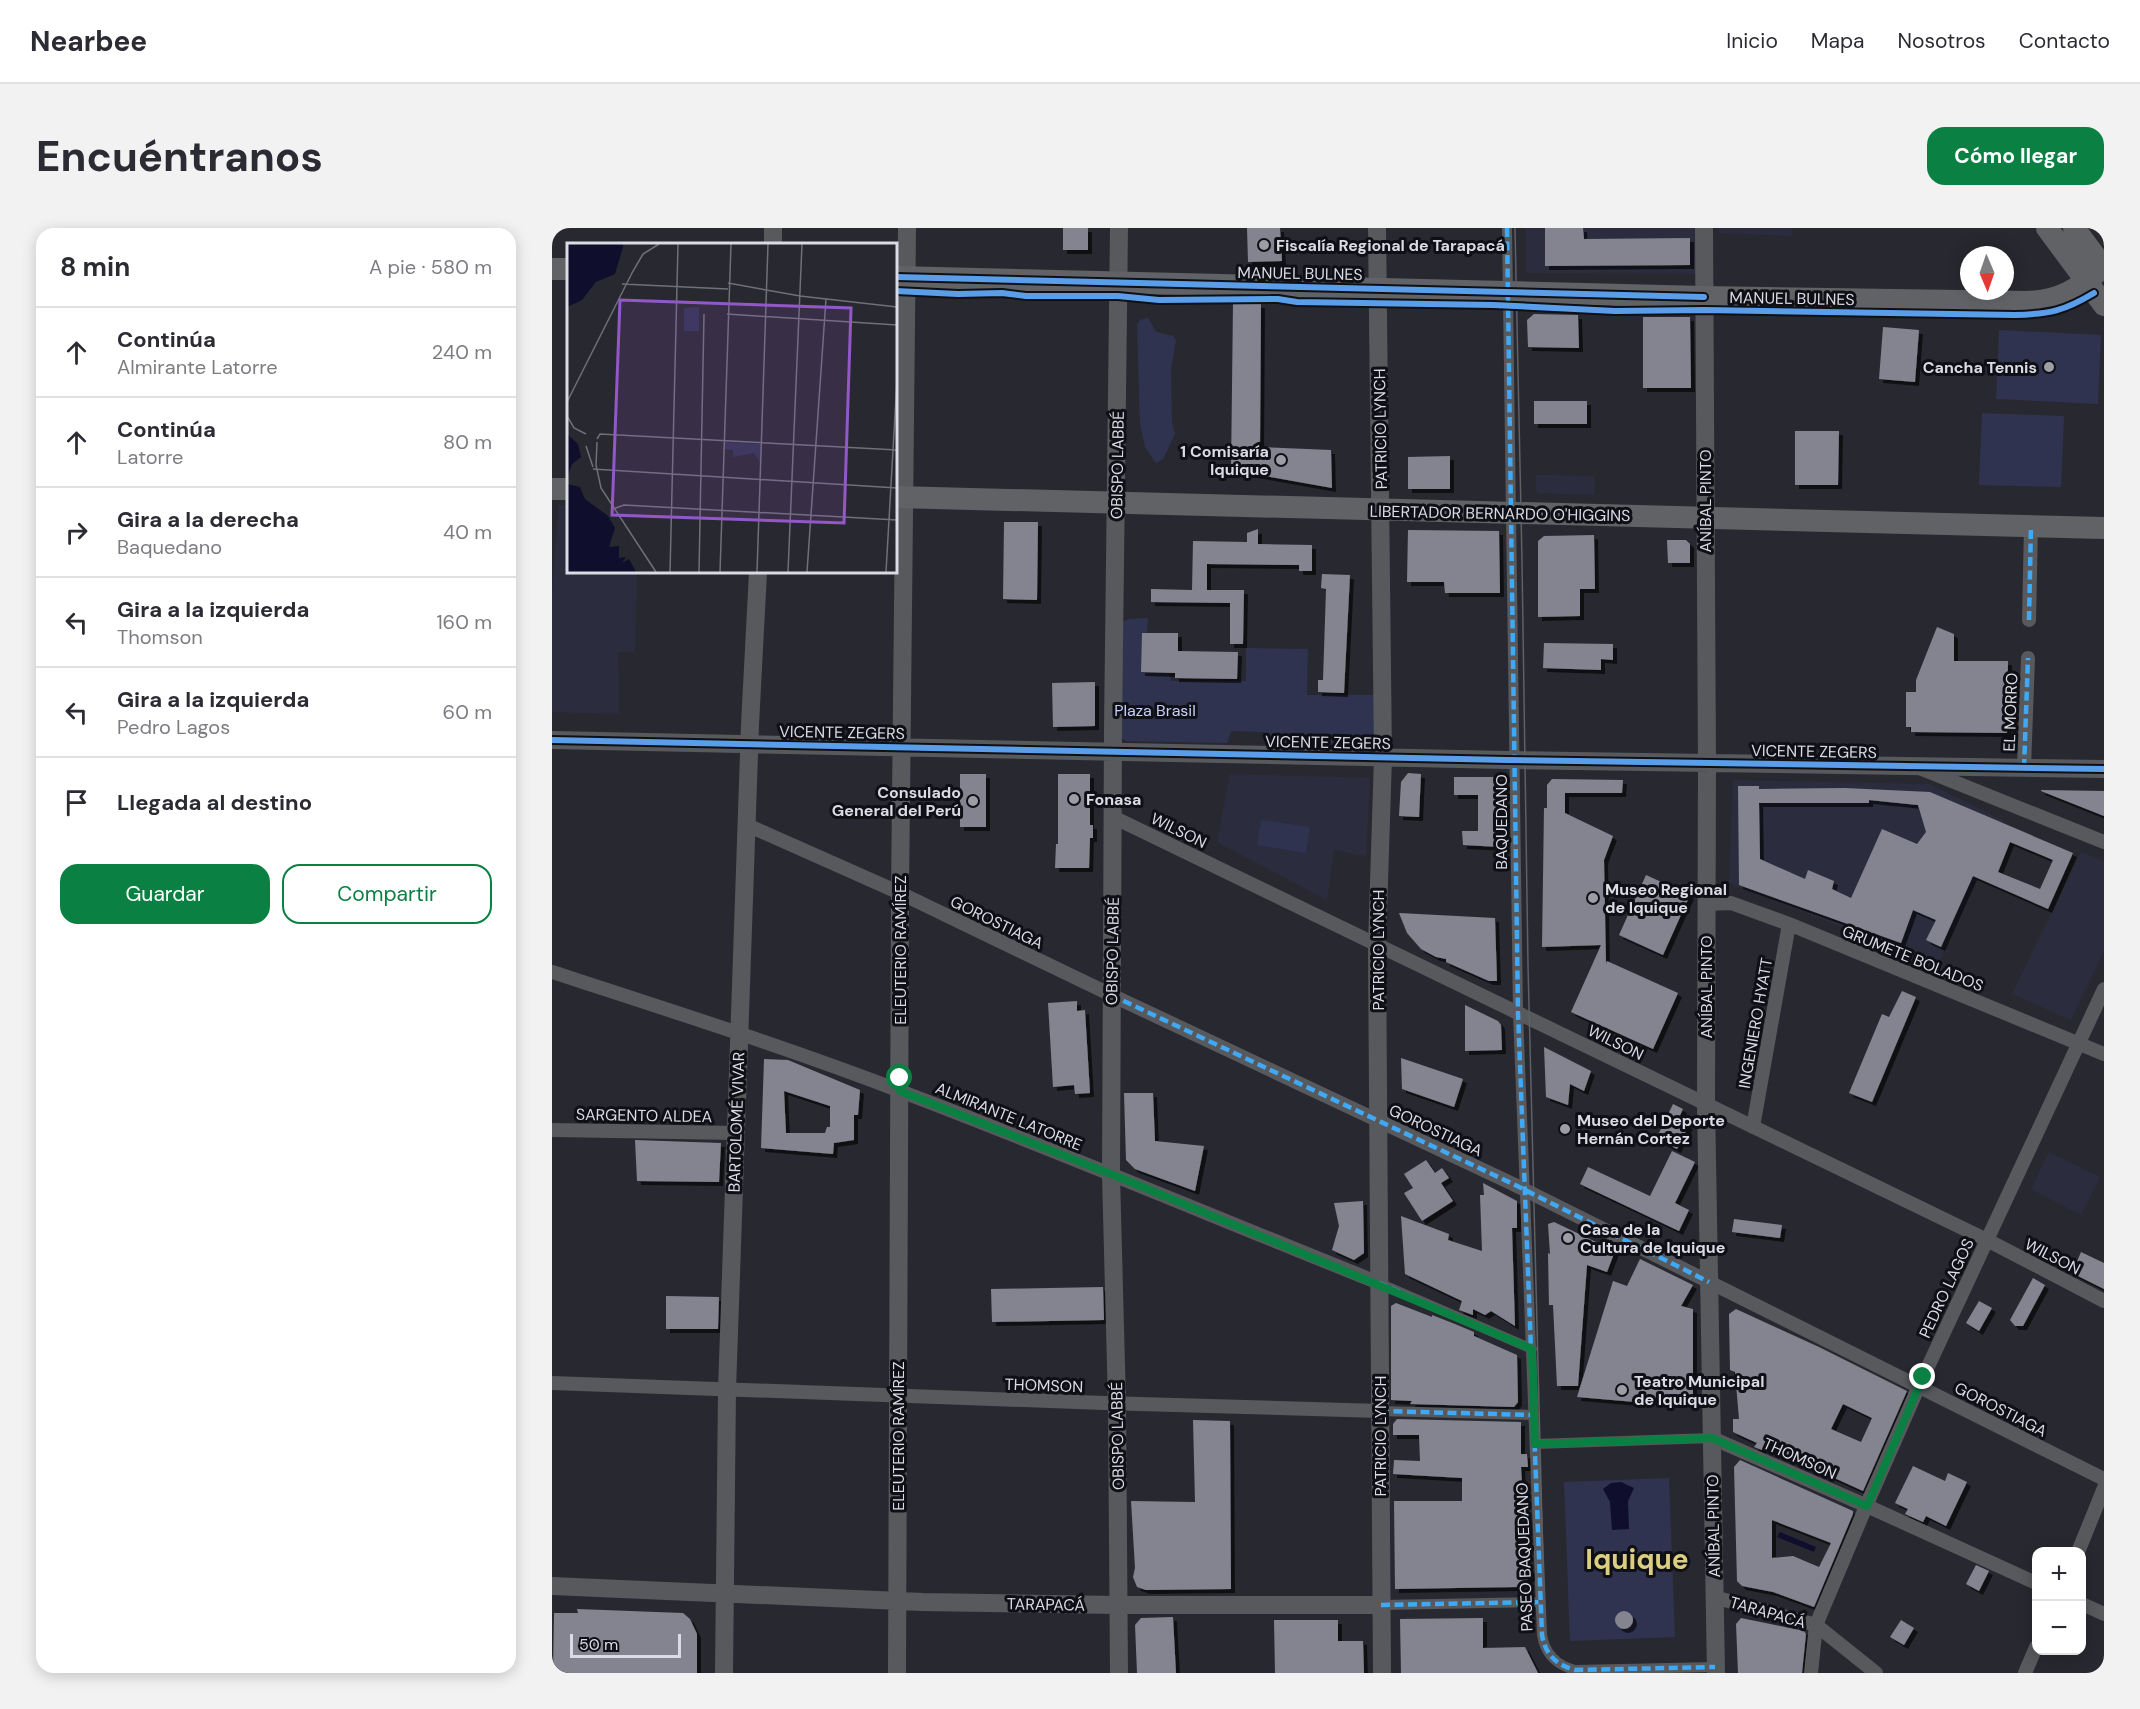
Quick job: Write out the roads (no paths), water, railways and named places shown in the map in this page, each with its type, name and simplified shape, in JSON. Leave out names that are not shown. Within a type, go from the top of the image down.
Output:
[{"type":"main road","points":[[2046,228],[2104,305]]},
{"type":"main road","points":[[2074,228],[2104,268]]},
{"type":"main road","name":"MANUEL BULNES","points":[[901,277],[1704,297],[2027,302],[2051,300],[2062,296],[2104,268]]},
{"type":"main road","name":"LIBERTADOR BERNARDO O'HIGGINS","points":[[900,497],[2104,528]]},
{"type":"street","points":[[772,243],[773,228]]},
{"type":"street","name":"ELEUTERIO RAMÍREZ","points":[[897,1673],[901,277],[907,228]]},
{"type":"street","name":"OBISPO LABBÉ","points":[[1119,228],[1111,995],[1111,1175],[1117,1404],[1119,1673]]},
{"type":"street","name":"PATRICIO LYNCH","points":[[1377,228],[1383,757],[1377,945],[1382,1673]]},
{"type":"street","name":"BAQUEDANO","points":[[1507,228],[1518,1013],[1534,1415]]},
{"type":"street","name":"ANÍBAL PINTO","points":[[1704,228],[1706,1104],[1715,1670]]},
{"type":"street","points":[[2029,620],[2031,526]]},
{"type":"street","name":"BARTOLOMÉ VIVAR","points":[[724,1673],[727,1390],[758,573]]},
{"type":"street","name":"EL MORRO","points":[[2024,768],[2028,658]]},
{"type":"street","name":"VICENTE ZEGERS","points":[[552,740],[1516,760],[2104,769]]},
{"type":"street","points":[[1915,766],[2104,842]]},
{"type":"street","name":"WILSON","points":[[1113,817],[1987,1240],[2104,1301]]},
{"type":"street","name":"GOROSTIAGA","points":[[747,825],[900,893],[1525,1191],[2104,1479]]},
{"type":"street","name":"GRUMETE BOLADOS","points":[[1706,904],[1731,903],[1789,924],[2104,1054]]},
{"type":"street","name":"INGENIERO HYATT","points":[[1753,1127],[1789,924]]},
{"type":"street","name":"ALMIRANTE LATORRE","points":[[552,972],[739,1033],[900,1091],[1379,1284]]},
{"type":"street","name":"PEDRO LAGOS","points":[[1811,1673],[1816,1625],[1919,1386],[2104,989]]},
{"type":"street","name":"SARGENTO ALDEA","points":[[552,1130],[736,1133]]},
{"type":"street","points":[[1379,1284],[1532,1349]]},
{"type":"street","name":"THOMSON","points":[[552,1383],[1117,1404],[1534,1415]]},
{"type":"street","name":"PASEO BAQUEDANO","points":[[1534,1415],[1543,1643],[1559,1665],[1586,1672]]},
{"type":"street","name":"THOMSON","points":[[1535,1444],[1712,1438],[2032,1581]]},
{"type":"street","points":[[2080,1547],[2104,1488]]},
{"type":"street","name":"TARAPACÁ","points":[[552,1586],[897,1601],[1118,1605],[1381,1605],[1540,1602]]},
{"type":"street","name":"TARAPACÁ","points":[[1714,1597],[1816,1625],[1876,1673]]},
{"type":"street","points":[[2086,1606],[2104,1614]]},
{"type":"street","points":[[2025,1673],[2033,1655]]},
{"type":"street","points":[[1586,1672],[1715,1670]]},
{"type":"tram line","points":[[1515,228],[1528,965],[1543,1566],[1538,1597]]},
{"type":"place","name":"Fiscalía Regional de Tarapacá","points":[[1264,245]]},
{"type":"place","name":"Cancha Tennis","points":[[2049,367]]},
{"type":"place","name":"1 Comisaría Iquique","points":[[1281,460]]},
{"type":"place","name":"Fonasa","points":[[1074,799]]},
{"type":"place","name":"Consulado General del Perú","points":[[973,801]]},
{"type":"place","name":"Museo Regional de Iquique","points":[[1593,898]]},
{"type":"place","name":"Museo del Deporte Hernán Cortez","points":[[1565,1129]]},
{"type":"place","name":"Casa de la Cultura de Iquique","points":[[1568,1238]]},
{"type":"place","name":"Teatro Municipal de Iquique","points":[[1622,1390]]},
{"type":"district","name":"Iquique","points":[[1637,1559]]},
{"type":"park label","name":"Plaza Brasil","points":[[1155,710]]}]
